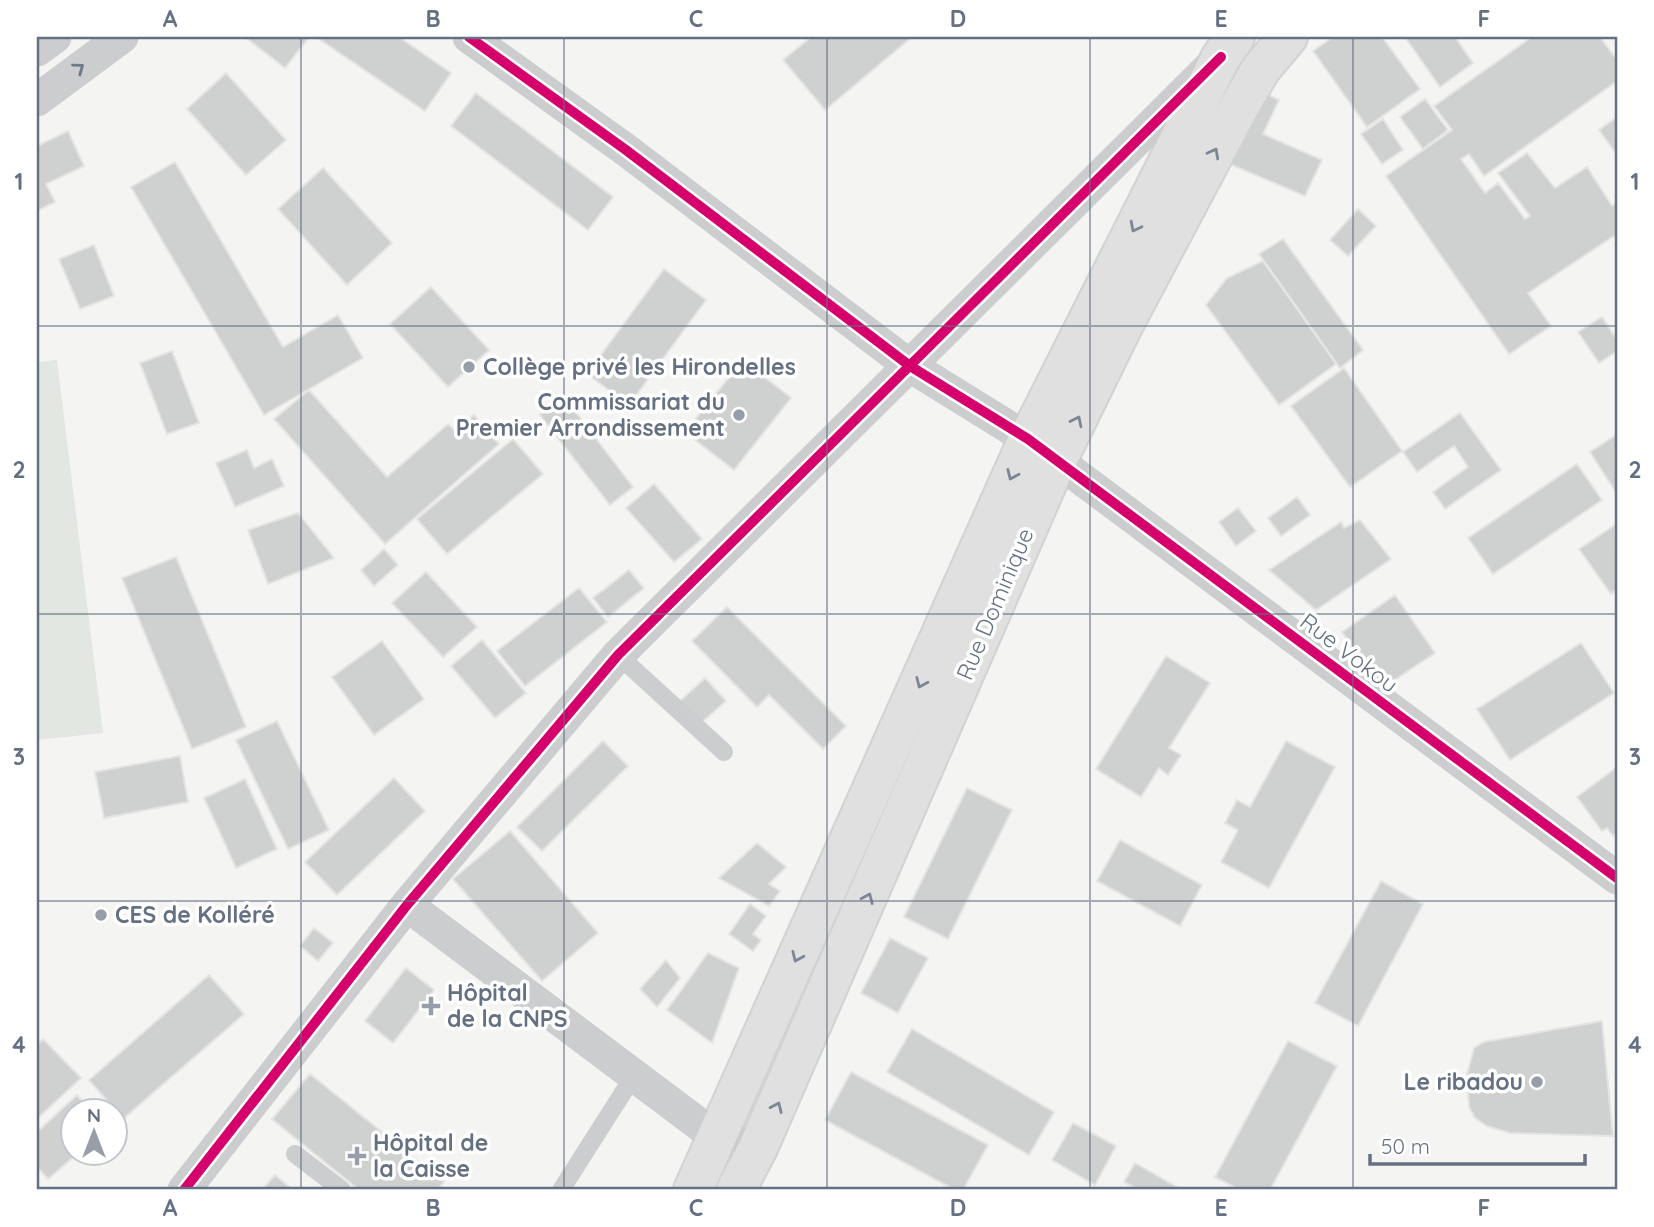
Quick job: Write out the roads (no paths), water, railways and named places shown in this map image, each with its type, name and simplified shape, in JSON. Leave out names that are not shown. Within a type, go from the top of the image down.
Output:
[{"type":"main road","name":"Rue Dominique","points":[[1175,188],[1261,69],[1288,37]]},
{"type":"main road","name":"Rue Dominique","points":[[693,1190],[1042,450],[1175,188],[1228,47]]},
{"type":"main road","name":"Rue Dominique","points":[[736,1190],[758,1148],[1042,450]]},
{"type":"street","points":[[37,50],[55,37]]},
{"type":"street","points":[[37,100],[122,37]]},
{"type":"street","name":"Rue Vokou","points":[[470,37],[637,159],[910,366],[1042,450],[1617,878]]},
{"type":"street","points":[[184,1190],[407,905],[618,655],[1228,47]]},
{"type":"street","points":[[407,905],[632,1077],[716,1137],[758,1148]]},
{"type":"lane","points":[[618,655],[724,752]]},
{"type":"lane","points":[[561,1190],[632,1077]]},
{"type":"lane","points":[[295,1154],[342,1190]]},
{"type":"place","name":"Collège privé les Hirondelles","points":[[469,367]]},
{"type":"place","name":"Commissariat du Premier Arrondissement","points":[[739,415]]},
{"type":"place","name":"CES de Kolléré","points":[[101,915]]},
{"type":"place","name":"Hôpital de la CNPS","points":[[431,1006]]},
{"type":"place","name":"Le ribadou","points":[[1537,1082]]},
{"type":"place","name":"Hôpital de la Caisse","points":[[357,1156]]}]
